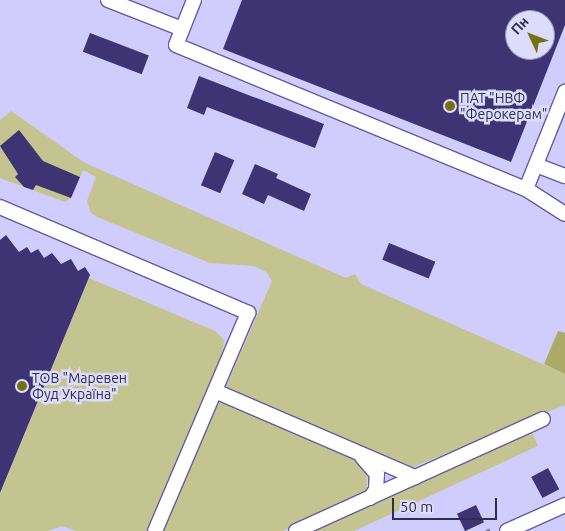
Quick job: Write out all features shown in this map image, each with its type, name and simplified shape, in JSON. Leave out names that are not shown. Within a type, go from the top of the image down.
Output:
[{"type":"street","points":[[108,0],[182,29]]},
{"type":"street","points":[[194,0],[176,45],[526,189],[565,214]]},
{"type":"street","points":[[526,189],[565,92]]},
{"type":"street","points":[[536,165],[565,176]]},
{"type":"street","points":[[0,207],[248,313],[154,531]]},
{"type":"street","points":[[215,391],[415,477]]},
{"type":"street","points":[[296,531],[543,420]]},
{"type":"street","points":[[358,452],[377,474],[376,490],[370,498]]},
{"type":"street","points":[[507,531],[565,505]]},
{"type":"green space","points":[[11,111],[85,163],[346,278],[355,274],[361,284],[565,374],[565,405],[413,467],[225,389],[272,281],[266,272],[254,266],[210,263],[97,217],[91,213],[87,201],[96,177],[83,170],[71,198],[65,202],[0,178],[0,120]]},
{"type":"green space","points":[[89,278],[215,331],[224,340],[222,355],[146,531],[76,531],[62,526],[48,531],[0,531],[0,494]]},
{"type":"green space","points":[[220,400],[350,456],[366,469],[367,489],[356,498],[283,531],[163,531]]},
{"type":"green space","points":[[531,430],[538,446],[354,531],[308,531]]},
{"type":"shaded area","points":[[558,331],[565,333],[565,374],[544,364]]},
{"type":"building","name":"ПАТ \"НВФ \"Ферокерам\"","points":[[242,0],[565,0],[565,25],[555,50],[555,10],[505,10],[505,60],[551,60],[511,162],[223,49]]},
{"type":"building","points":[[90,33],[149,56],[142,74],[83,52]]},
{"type":"building","points":[[199,76],[324,124],[315,148],[207,107],[204,115],[187,108]]},
{"type":"building","points":[[19,130],[43,161],[80,177],[71,198],[36,185],[33,190],[24,187],[15,177],[18,174],[0,146]]},
{"type":"building","points":[[215,152],[234,160],[220,193],[201,185]]},
{"type":"building","points":[[255,164],[278,174],[276,178],[311,194],[304,211],[268,195],[264,204],[242,194]]},
{"type":"building","name":"ТОВ \"Маревен Фуд Україна\"","points":[[6,235],[19,252],[27,247],[31,253],[38,249],[44,258],[52,253],[61,264],[71,259],[78,271],[85,267],[90,275],[0,493],[0,240]]},
{"type":"building","points":[[389,243],[435,262],[429,278],[382,260]]},
{"type":"building","points":[[548,468],[559,489],[542,498],[531,477]]},
{"type":"building","points":[[476,505],[484,522],[465,531],[457,514]]},
{"type":"place","name":"ПАТ \"НВФ \"Ферокерам\"","points":[[450,106]]},
{"type":"place","name":"ТОВ \"Маревен Фуд Україна\"","points":[[22,386]]}]
